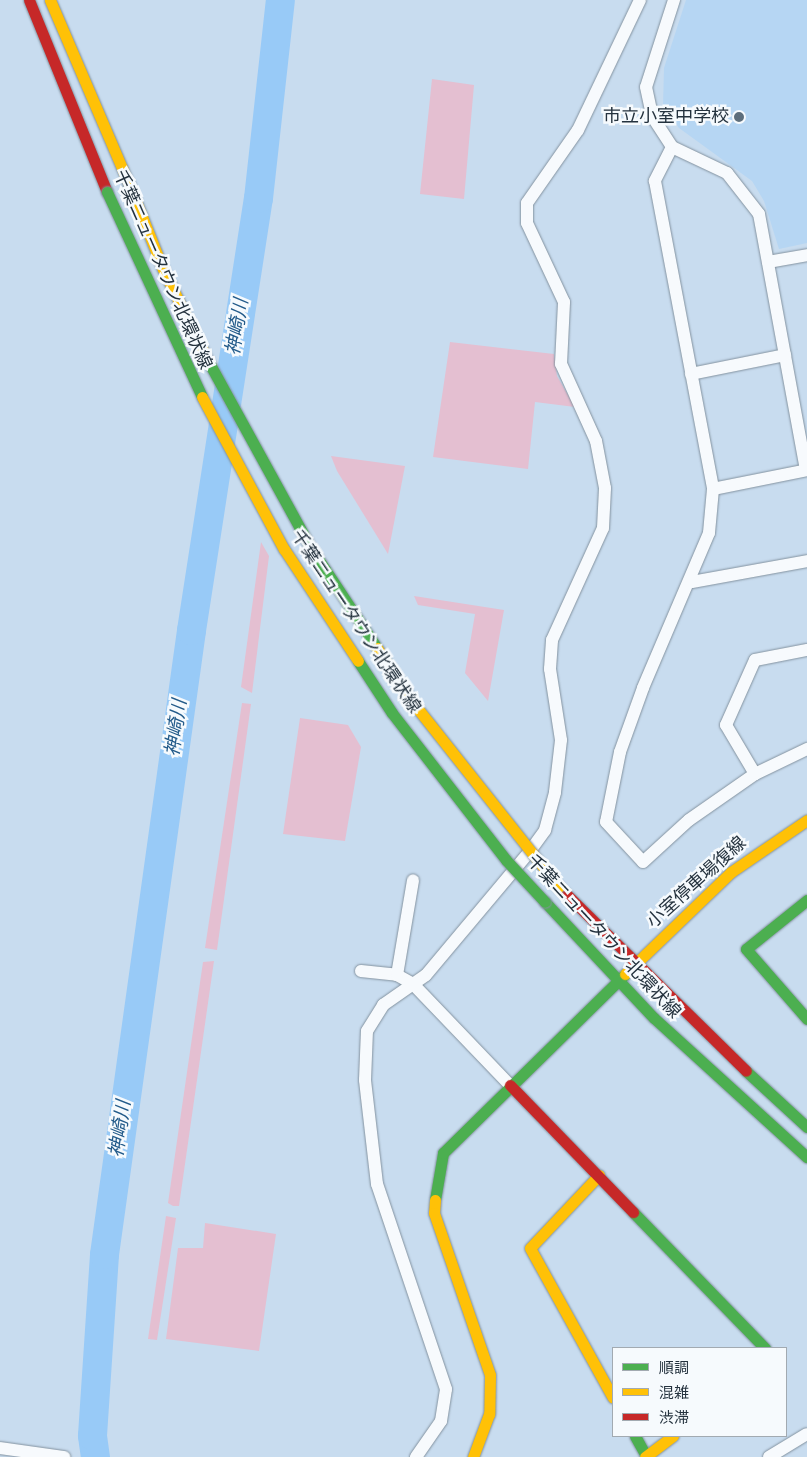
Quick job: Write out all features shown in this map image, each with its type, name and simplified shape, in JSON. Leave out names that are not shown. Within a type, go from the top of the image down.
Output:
[{"type":"main road","name":"千葉ニュータウン北環状線","points":[[29,0],[107,192],[178,354],[284,549],[392,713],[506,860],[617,982],[711,1074],[807,1157]]},
{"type":"main road","name":"千葉ニュータウン北環状線","points":[[50,0],[129,184],[163,269],[233,412],[311,548],[414,704],[560,887],[634,966],[807,1127]]},
{"type":"main road","name":"小室停車場復線","points":[[473,1457],[489,1414],[490,1375],[440,1235],[433,1195],[443,1153],[510,1084],[731,872],[807,820]]},
{"type":"main road","points":[[807,900],[746,949],[807,1019]]},
{"type":"main road","points":[[510,1084],[764,1347]]},
{"type":"main road","points":[[599,1175],[533,1240],[530,1248],[612,1396]]},
{"type":"main road","points":[[635,1437],[645,1456],[672,1437]]},
{"type":"street","points":[[416,1457],[441,1421],[446,1390],[377,1184],[364,1051],[367,1031],[376,1014],[426,975],[530,852],[545,830],[556,792],[561,740],[550,669],[552,640],[603,528],[605,488],[596,441],[561,364],[564,302],[527,223],[527,203],[578,130],[640,0]]},
{"type":"street","points":[[674,0],[646,87],[652,116],[672,148],[727,173],[743,189],[758,214],[806,470],[713,489]]},
{"type":"street","points":[[672,148],[655,181],[713,489],[709,533],[692,582],[643,688],[620,752],[606,822],[643,862],[689,820],[755,774],[807,749]]},
{"type":"street","points":[[768,262],[807,255]]},
{"type":"street","points":[[691,374],[785,355]]},
{"type":"street","points":[[692,582],[807,562]]},
{"type":"street","points":[[755,774],[726,725],[755,660],[807,650]]},
{"type":"street","points":[[397,975],[413,880]]},
{"type":"street","points":[[360,971],[397,975],[413,984],[510,1084]]},
{"type":"street","points":[[769,1457],[807,1434]]},
{"type":"street","points":[[0,1448],[64,1457]]},
{"type":"shaded area","name":"市立小室中学校","points":[[686,0],[807,0],[807,243],[779,249],[764,201],[752,181],[679,128],[663,106],[664,68]]},
{"type":"shaded area","points":[[432,79],[474,85],[464,199],[420,194]]},
{"type":"shaded area","points":[[450,342],[554,354],[557,376],[575,407],[535,402],[528,469],[433,457]]},
{"type":"shaded area","points":[[331,456],[405,466],[388,554],[337,471]]},
{"type":"shaded area","points":[[261,542],[269,556],[252,693],[241,687]]},
{"type":"shaded area","points":[[414,596],[504,610],[488,701],[465,673],[475,614],[418,605]]},
{"type":"shaded area","points":[[242,703],[251,704],[217,950],[205,948]]},
{"type":"shaded area","points":[[300,718],[348,725],[361,747],[345,841],[283,834]]},
{"type":"shaded area","points":[[214,961],[179,1206],[173,1206],[168,1203],[203,962]]},
{"type":"shaded area","points":[[166,1216],[176,1218],[157,1340],[148,1339]]},
{"type":"shaded area","points":[[205,1223],[276,1234],[259,1351],[166,1339],[178,1248],[203,1248]]},
{"type":"waterway","name":"神崎川","points":[[95,1457],[92,1435],[104,1254],[191,630],[258,198],[280,0]]},
{"type":"traffic: fast","points":[[107,192],[202,397]]},
{"type":"traffic: fast","points":[[207,359],[311,548],[377,648]]},
{"type":"traffic: fast","points":[[358,661],[392,713],[506,860],[545,902]]},
{"type":"traffic: fast","points":[[807,900],[746,949],[807,1019]]},
{"type":"traffic: fast","points":[[545,902],[654,1018],[807,1157]]},
{"type":"traffic: fast","points":[[435,1200],[443,1153],[625,974]]},
{"type":"traffic: fast","points":[[746,1071],[807,1127]]},
{"type":"traffic: fast","points":[[633,1212],[764,1347]]},
{"type":"traffic: fast","points":[[636,1437],[646,1456]]},
{"type":"traffic: slow","points":[[50,0],[129,184]]},
{"type":"traffic: slow","points":[[129,184],[163,269],[207,359]]},
{"type":"traffic: slow","points":[[202,397],[284,549],[358,661]]},
{"type":"traffic: slow","points":[[377,648],[414,704],[559,887]]},
{"type":"traffic: slow","points":[[625,974],[731,872],[807,820]]},
{"type":"traffic: slow","points":[[599,1175],[530,1248],[612,1396]]},
{"type":"traffic: slow","points":[[435,1200],[434,1213],[490,1375],[489,1414],[473,1457]]},
{"type":"traffic: slow","points":[[645,1457],[672,1437]]},
{"type":"traffic: jam","points":[[29,0],[107,192]]},
{"type":"traffic: jam","points":[[559,887],[746,1071]]},
{"type":"traffic: jam","points":[[510,1085],[633,1212]]},
{"type":"place","name":"市立小室中学校","points":[[739,117]]}]
